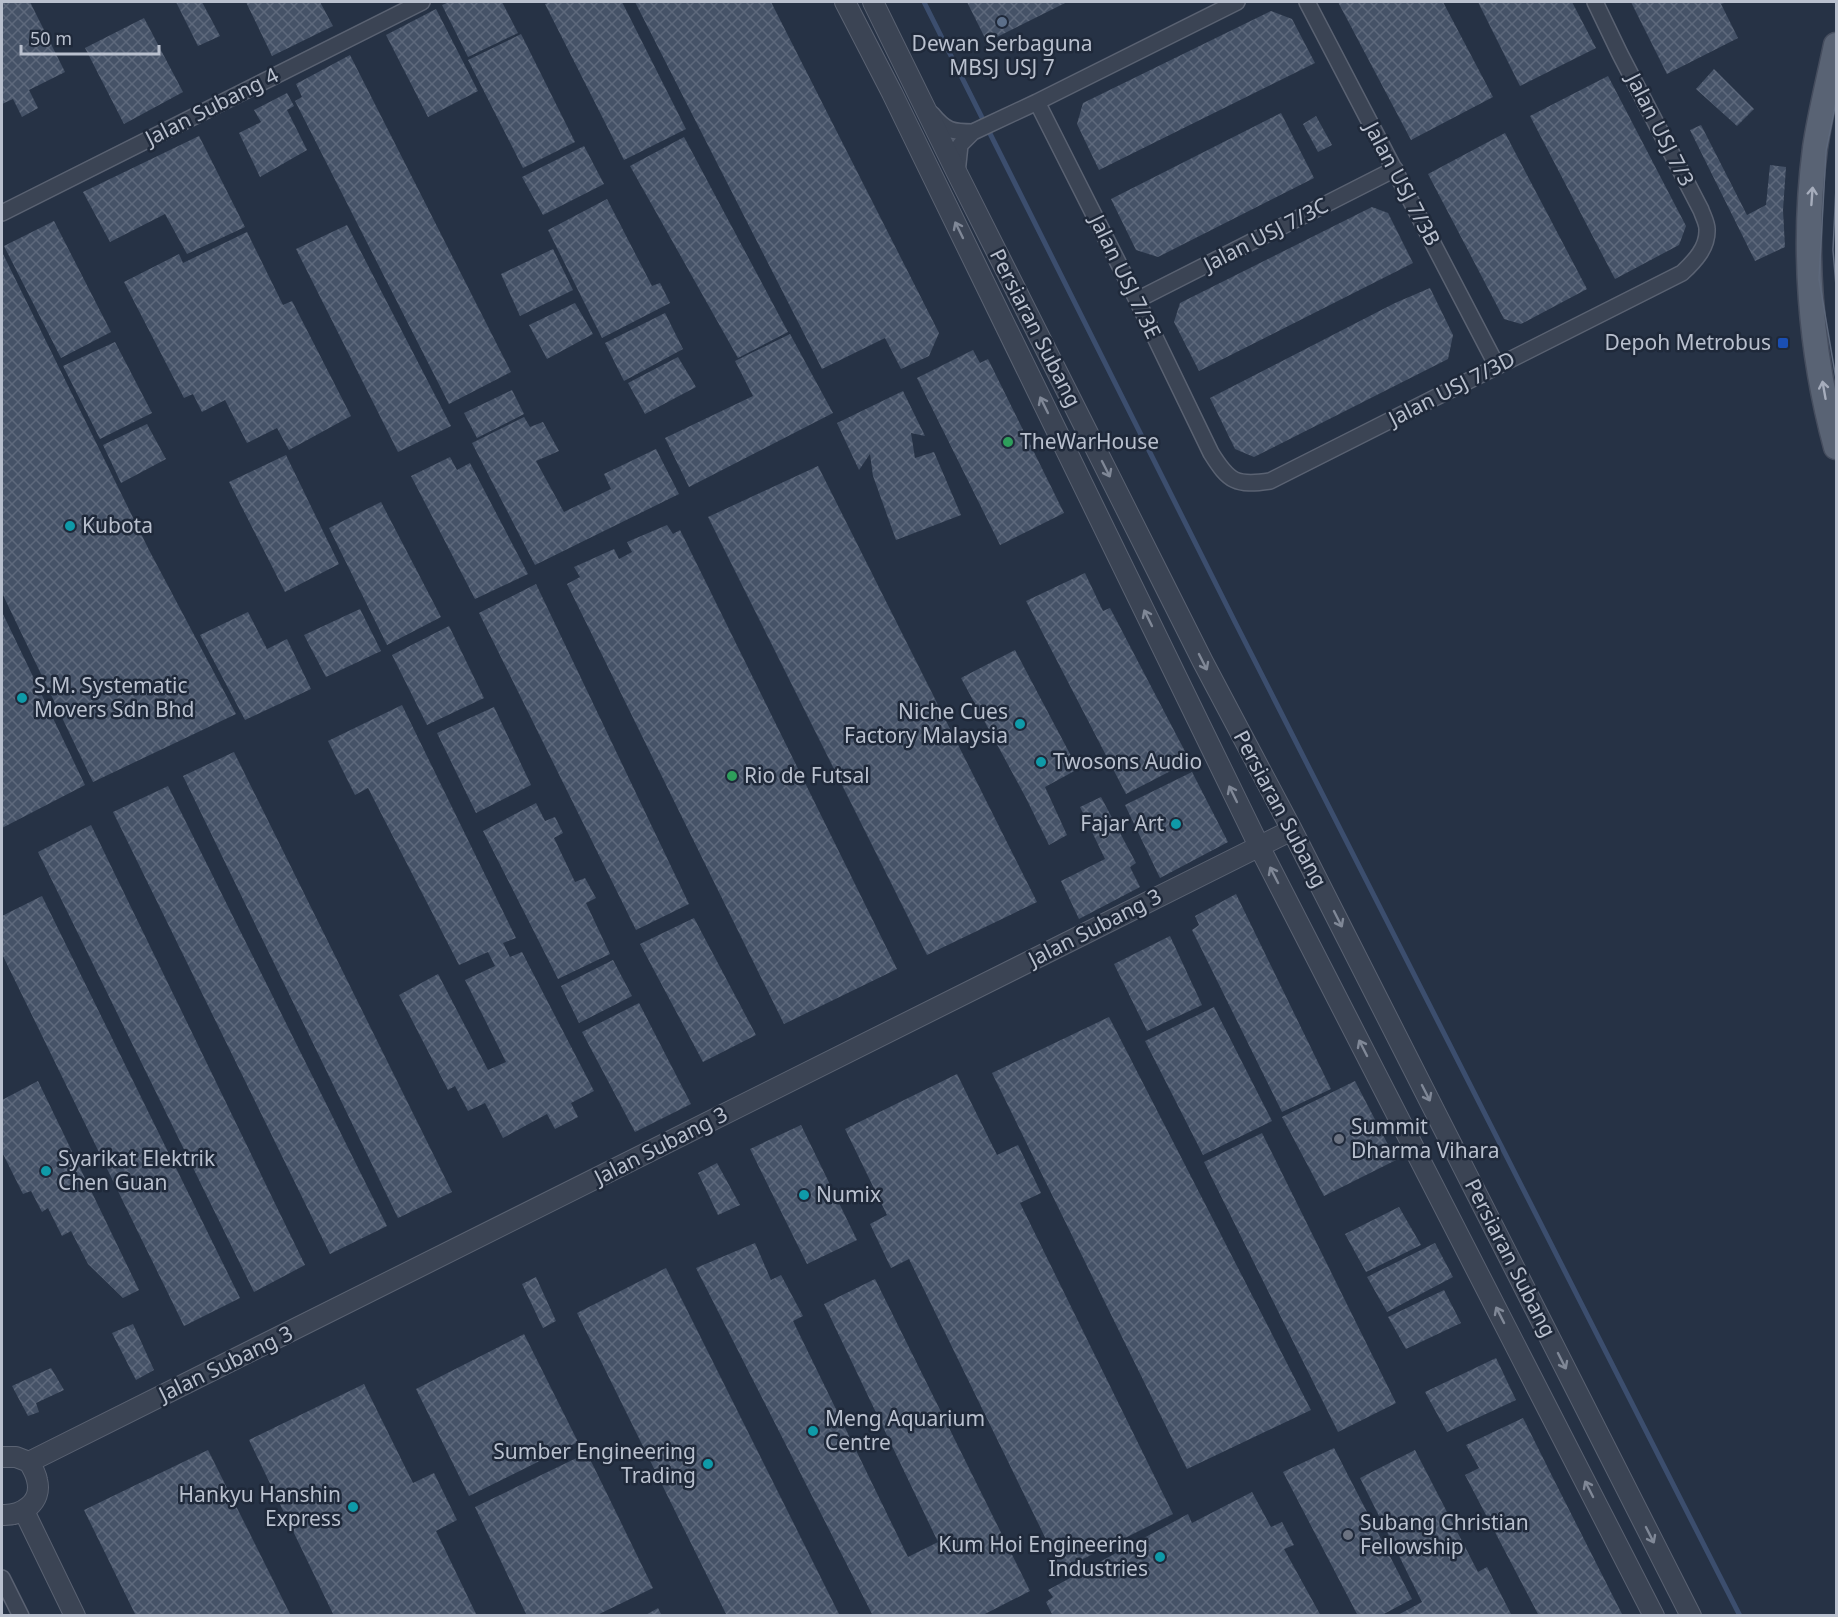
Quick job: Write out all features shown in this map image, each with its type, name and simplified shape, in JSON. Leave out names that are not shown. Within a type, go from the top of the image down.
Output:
[{"type":"main road","points":[[1836,45],[1815,148],[1809,228],[1810,291],[1817,354],[1836,447]]},
{"type":"street","name":"Jalan Subang 4","points":[[2,213],[422,2]]},
{"type":"street","name":"Persiaran Subang","points":[[845,2],[892,93],[1259,846],[1654,1616]]},
{"type":"street","name":"Persiaran Subang","points":[[873,2],[1203,662],[1292,830],[1691,1616]]},
{"type":"street","points":[[957,173],[960,146],[974,132],[1237,2]]},
{"type":"street","name":"Jalan USJ 7/3B","points":[[1307,2],[1497,366]]},
{"type":"street","name":"Jalan USJ 7/3","points":[[1595,2],[1701,210],[1707,229],[1704,247],[1696,260]]},
{"type":"street","points":[[923,102],[942,126],[955,132],[974,132]]},
{"type":"street","name":"Jalan USJ 7/3E","points":[[1037,102],[1211,453]]},
{"type":"street","name":"Jalan USJ 7/3C","points":[[1137,300],[1395,169]]},
{"type":"street","name":"Jalan USJ 7/3D","points":[[1211,453],[1234,481],[1250,484],[1270,481],[1682,273],[1696,260]]},
{"type":"street","name":"Jalan Subang 3","points":[[29,1462],[1292,830]]},
{"type":"street","points":[[2,1457],[16,1456],[29,1462],[38,1481],[37,1493],[32,1504],[24,1511],[12,1516],[2,1515]]},
{"type":"street","points":[[24,1511],[75,1616]]},
{"type":"street","points":[[2,1578],[21,1616]]},
{"type":"building","points":[[2,2],[30,2],[65,72],[29,90],[38,108],[22,117],[13,99],[2,104]]},
{"type":"building","points":[[176,2],[202,2],[220,36],[198,46]]},
{"type":"building","points":[[246,2],[320,2],[333,26],[272,56]]},
{"type":"building","points":[[449,2],[502,2],[518,33],[468,57],[442,5]]},
{"type":"building","points":[[550,2],[622,2],[686,129],[624,160],[545,4]]},
{"type":"building","points":[[635,2],[771,2],[939,333],[929,356],[901,369],[885,338],[822,369]]},
{"type":"building","name":"Dewan Serbaguna MBSJ USJ 7","points":[[967,2],[1067,2],[987,42]]},
{"type":"building","points":[[1338,2],[1443,2],[1493,97],[1411,140]]},
{"type":"building","points":[[1478,2],[1572,2],[1596,48],[1520,86]]},
{"type":"building","points":[[1631,2],[1727,2],[1721,4],[1738,38],[1667,74]]},
{"type":"building","points":[[436,9],[478,91],[428,117],[386,35]]},
{"type":"building","points":[[1271,11],[1292,19],[1315,63],[1099,170],[1077,124],[1083,103]]},
{"type":"building","points":[[144,18],[183,92],[124,124],[85,48]]},
{"type":"building","points":[[521,34],[575,142],[523,168],[468,60]]},
{"type":"building","points":[[350,55],[511,372],[449,404],[295,101],[302,97],[296,84]]},
{"type":"building","points":[[1714,69],[1754,109],[1737,126],[1696,89]]},
{"type":"building","points":[[1608,76],[1686,226],[1679,245],[1615,279],[1530,116]]},
{"type":"building","points":[[287,93],[294,106],[287,110],[307,150],[260,177],[239,133],[261,122],[254,110]]},
{"type":"building","points":[[1281,113],[1314,178],[1158,257],[1136,250],[1111,199]]},
{"type":"building","points":[[1316,116],[1332,145],[1318,152],[1303,124]]},
{"type":"building","points":[[1701,125],[1747,215],[1766,205],[1770,165],[1786,167],[1783,210],[1785,247],[1755,261],[1690,130]]},
{"type":"building","points":[[1505,133],[1587,289],[1521,324],[1504,319],[1428,174]]},
{"type":"building","points":[[199,136],[245,227],[187,254],[165,214],[110,242],[83,192]]},
{"type":"building","points":[[684,137],[788,332],[738,358],[630,166]]},
{"type":"building","points":[[584,146],[604,184],[543,215],[522,177]]},
{"type":"building","points":[[607,199],[652,286],[660,283],[670,303],[602,338],[548,230]]},
{"type":"building","points":[[1372,207],[1388,213],[1413,263],[1199,371],[1174,322],[1180,303]]},
{"type":"building","points":[[54,221],[111,332],[61,358],[4,246]]},
{"type":"building","points":[[347,225],[451,426],[398,452],[296,249]]},
{"type":"building","points":[[247,232],[283,305],[292,301],[351,416],[289,450],[277,428],[247,443],[225,400],[202,412],[193,394],[184,398],[124,282],[179,254],[183,263]]},
{"type":"building","points":[[553,249],[573,290],[520,316],[501,274]]},
{"type":"building","name":"Kubota","points":[[2,252],[149,550],[236,714],[93,782],[2,593]]},
{"type":"building","points":[[1430,288],[1453,335],[1448,359],[1254,457],[1235,449],[1210,398],[1395,303]]},
{"type":"building","points":[[575,303],[593,334],[547,359],[529,325]]},
{"type":"building","points":[[665,313],[683,349],[624,381],[605,343]]},
{"type":"building","points":[[790,334],[833,413],[689,487],[665,438],[753,396],[735,361]]},
{"type":"building","points":[[115,342],[152,413],[100,439],[63,366]]},
{"type":"building","points":[[973,350],[980,363],[988,359],[1064,513],[1000,545],[917,378]]},
{"type":"building","points":[[678,357],[696,387],[645,414],[628,383]]},
{"type":"building","points":[[512,390],[524,414],[477,438],[464,413]]},
{"type":"building","points":[[903,391],[925,436],[911,433],[915,458],[934,452],[961,515],[896,540],[873,476],[870,454],[859,470],[837,423]]},
{"type":"building","points":[[524,417],[530,427],[543,422],[559,451],[536,461],[564,512],[611,489],[604,474],[656,449],[679,494],[535,565],[472,443]]},
{"type":"building","points":[[147,424],[166,459],[121,483],[103,445]]},
{"type":"building","points":[[286,455],[339,564],[285,592],[229,482]]},
{"type":"building","points":[[450,457],[457,470],[470,463],[528,574],[475,599],[411,476]]},
{"type":"building","points":[[818,466],[1037,902],[927,955],[708,517]]},
{"type":"building","points":[[381,502],[441,617],[387,645],[329,528]]},
{"type":"building","name":"Rio de Futsal","points":[[667,525],[673,534],[680,530],[897,969],[784,1024],[567,584],[580,577],[574,567],[614,549],[619,559],[632,552],[627,542]]},
{"type":"building","points":[[1085,573],[1103,611],[1110,608],[1190,761],[1126,794],[1026,601]]},
{"type":"building","points":[[536,584],[689,904],[636,930],[479,613]]},
{"type":"building","points":[[360,609],[381,651],[326,677],[304,635]]},
{"type":"building","name":"S.M. Systematic Movers Sdn Bhd","points":[[2,612],[85,785],[2,828]]},
{"type":"building","points":[[248,612],[267,649],[287,639],[311,689],[245,720],[200,635]]},
{"type":"building","points":[[449,626],[484,698],[427,725],[392,655]]},
{"type":"building","points":[[1015,650],[1078,769],[1045,787],[1067,835],[1049,845],[961,678]]},
{"type":"building","points":[[402,705],[516,938],[503,943],[510,957],[522,952],[594,1091],[571,1103],[578,1117],[555,1129],[547,1114],[503,1138],[485,1103],[468,1111],[455,1086],[448,1090],[399,995],[438,974],[488,1070],[506,1062],[465,980],[495,966],[488,952],[459,965],[368,788],[355,795],[328,741]]},
{"type":"building","points":[[494,707],[531,785],[476,813],[437,733]]},
{"type":"building","points":[[234,752],[452,1192],[398,1218],[183,776]]},
{"type":"building","name":"Fajar Art","points":[[1192,772],[1228,842],[1160,878],[1125,805]]},
{"type":"building","points":[[168,786],[387,1226],[330,1254],[113,812]]},
{"type":"building","points":[[1101,797],[1136,863],[1130,867],[1140,887],[1079,919],[1061,881],[1105,859],[1080,807]]},
{"type":"building","points":[[536,803],[545,821],[555,817],[563,833],[554,838],[575,882],[585,878],[596,898],[586,903],[610,954],[558,979],[483,831]]},
{"type":"building","points":[[91,825],[305,1265],[254,1292],[38,852]]},
{"type":"building","points":[[1236,894],[1331,1089],[1282,1112],[1192,930],[1199,925],[1195,916]]},
{"type":"building","points":[[42,896],[240,1298],[184,1326],[2,954],[2,916]]},
{"type":"building","points":[[694,918],[756,1035],[703,1062],[640,944]]},
{"type":"building","points":[[1170,936],[1202,1005],[1147,1031],[1114,964]]},
{"type":"building","points":[[613,960],[632,996],[579,1023],[561,986]]},
{"type":"building","points":[[639,1003],[691,1104],[635,1132],[582,1032]]},
{"type":"building","points":[[1214,1007],[1272,1121],[1203,1155],[1145,1041]]},
{"type":"building","points":[[1109,1017],[1311,1410],[1187,1469],[992,1073]]},
{"type":"building","points":[[957,1074],[997,1155],[1018,1145],[1041,1193],[1020,1203],[1173,1514],[1061,1570],[909,1259],[891,1268],[870,1224],[887,1215],[845,1129]]},
{"type":"building","name":"Syarikat Elektrik Chen Guan","points":[[38,1081],[139,1290],[123,1298],[88,1264],[71,1231],[62,1236],[48,1208],[42,1212],[31,1191],[23,1194],[2,1152],[2,1100]]},
{"type":"building","name":"Summit Dharma Vihara","points":[[1355,1081],[1396,1160],[1324,1196],[1282,1117]]},
{"type":"building","name":"Numix","points":[[801,1125],[857,1240],[807,1264],[750,1149]]},
{"type":"building","points":[[1262,1133],[1396,1403],[1338,1432],[1204,1162]]},
{"type":"building","points":[[717,1163],[740,1205],[718,1215],[698,1173]]},
{"type":"building","points":[[1399,1207],[1421,1245],[1366,1272],[1345,1234]]},
{"type":"building","name":"Meng Aquarium Centre","points":[[755,1243],[771,1280],[781,1275],[803,1316],[793,1321],[908,1557],[938,1542],[824,1304],[875,1279],[1030,1591],[981,1616],[873,1616],[696,1268]]},
{"type":"building","points":[[1435,1243],[1453,1277],[1387,1312],[1367,1277]]},
{"type":"building","name":"Sumber Engineering Trading","points":[[666,1268],[840,1616],[727,1616],[577,1313]]},
{"type":"building","points":[[536,1277],[556,1321],[543,1328],[522,1284]]},
{"type":"building","points":[[1444,1290],[1461,1323],[1406,1349],[1388,1317]]},
{"type":"building","points":[[133,1324],[154,1370],[136,1380],[112,1333]]},
{"type":"building","points":[[524,1334],[578,1442],[469,1496],[416,1389]]},
{"type":"building","points":[[1496,1358],[1516,1400],[1447,1432],[1425,1392]]},
{"type":"building","points":[[51,1368],[64,1390],[36,1403],[39,1412],[28,1416],[12,1386]]},
{"type":"building","name":"Hankyu Hanshin Express","points":[[364,1384],[413,1483],[434,1473],[457,1520],[436,1531],[477,1616],[334,1616],[249,1440]]},
{"type":"building","points":[[1523,1418],[1623,1616],[1539,1616],[1465,1475],[1479,1468],[1466,1445]]},
{"type":"building","name":"Subang Christian Fellowship","points":[[1334,1448],[1412,1599],[1380,1616],[1358,1616],[1283,1472]]},
{"type":"building","points":[[208,1450],[291,1616],[136,1616],[84,1510]]},
{"type":"building","points":[[1415,1450],[1478,1572],[1487,1567],[1512,1616],[1396,1616],[1422,1602],[1360,1478]]},
{"type":"building","points":[[587,1453],[653,1588],[595,1616],[527,1616],[475,1507]]},
{"type":"building","points":[[1252,1492],[1271,1527],[1282,1522],[1294,1545],[1284,1549],[1321,1616],[1053,1616],[1046,1602],[1053,1597],[1048,1590],[1188,1514],[1192,1523]]},
{"type":"building","points":[[658,1608],[662,1616],[644,1616]]},
{"type":"waterway","points":[[924,2],[1235,622],[1740,1616]]},
{"type":"tram line","points":[[1836,102],[1826,151],[1819,279],[1836,379]]},
{"type":"tram line","points":[[1836,187],[1833,250],[1836,286]]},
{"type":"place","name":"Dewan Serbaguna MBSJ USJ 7","points":[[1002,22]]},
{"type":"place","name":"Depoh Metrobus","points":[[1783,343]]},
{"type":"place","name":"TheWarHouse","points":[[1008,442]]},
{"type":"place","name":"Kubota","points":[[70,526]]},
{"type":"place","name":"S.M. Systematic Movers Sdn Bhd","points":[[22,698]]},
{"type":"place","name":"Niche Cues Factory Malaysia","points":[[1020,724]]},
{"type":"place","name":"Twosons Audio","points":[[1041,762]]},
{"type":"place","name":"Rio de Futsal","points":[[732,776]]},
{"type":"place","name":"Fajar Art","points":[[1176,824]]},
{"type":"place","name":"Summit Dharma Vihara","points":[[1339,1139]]},
{"type":"place","name":"Syarikat Elektrik Chen Guan","points":[[46,1171]]},
{"type":"place","name":"Numix","points":[[804,1195]]},
{"type":"place","name":"Meng Aquarium Centre","points":[[813,1431]]},
{"type":"place","name":"Sumber Engineering Trading","points":[[708,1464]]},
{"type":"place","name":"Hankyu Hanshin Express","points":[[353,1507]]},
{"type":"place","name":"Subang Christian Fellowship","points":[[1348,1535]]},
{"type":"place","name":"Kum Hoi Engineering Industries","points":[[1160,1557]]}]
